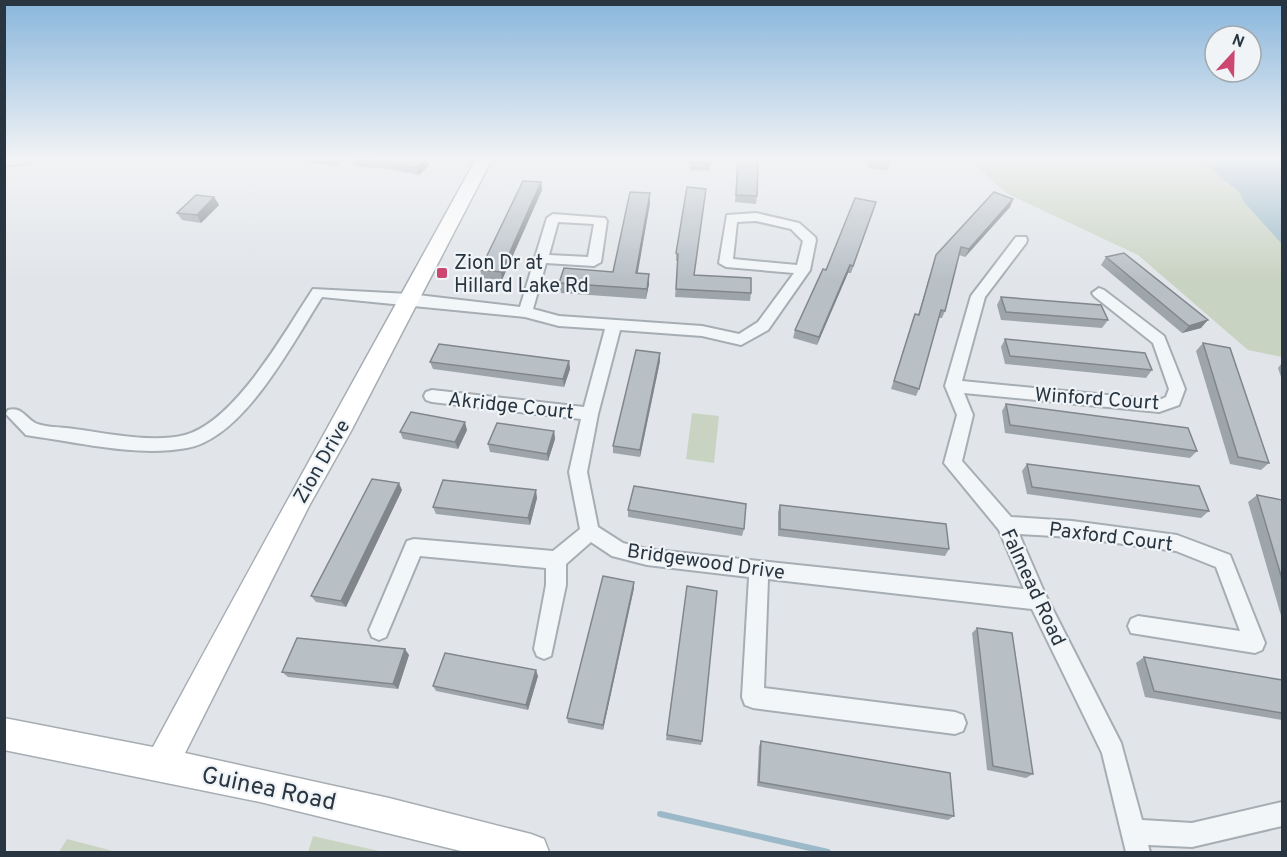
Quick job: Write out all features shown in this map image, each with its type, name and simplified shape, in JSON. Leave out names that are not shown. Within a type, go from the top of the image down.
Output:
[{"type":"street","name":"Zion Drive","points":[[161,765],[300,498],[339,431],[463,199]]},
{"type":"street","points":[[14,414],[32,430],[147,444],[188,441],[221,424],[255,388],[318,292],[525,312],[559,321],[702,331],[741,340],[763,326],[803,270],[810,240],[795,225],[756,217],[731,218],[726,262],[803,270]]},
{"type":"street","points":[[525,312],[553,218],[601,221],[594,262],[541,259]]},
{"type":"street","points":[[953,386],[978,296],[1021,240]]},
{"type":"street","name":"Winford Court","points":[[953,386],[1159,405],[1173,401],[1177,389],[1159,340],[1099,293]]},
{"type":"street","points":[[379,630],[414,547],[556,560],[590,532],[578,472],[590,414],[614,324]]},
{"type":"street","name":"Falmead Road","points":[[953,386],[965,415],[953,463],[1006,525],[1038,600],[1113,751],[1135,842]]},
{"type":"street","name":"Akridge Court","points":[[432,396],[590,414]]},
{"type":"street","name":"Paxford Court","points":[[1006,525],[1072,529],[1177,543],[1223,561],[1255,643],[1138,626]]},
{"type":"street","name":"Bridgewood Drive","points":[[590,532],[619,550],[647,557],[1038,600]]},
{"type":"street","points":[[544,649],[556,585],[556,560]]},
{"type":"street","points":[[759,569],[753,697],[955,723]]},
{"type":"street","name":"Guinea Road","points":[[4,734],[314,797],[531,852]]},
{"type":"street","points":[[1135,842],[1192,835],[1282,814]]},
{"type":"green space","points":[[1019,199],[1282,199],[1282,357],[1248,350],[1138,255]]},
{"type":"green space","points":[[692,413],[719,416],[714,463],[686,459]]},
{"type":"green space","points":[[313,836],[383,852],[308,852]]},
{"type":"green space","points":[[67,839],[117,852],[59,852]]},
{"type":"water","points":[[1243,199],[1282,199],[1282,244]]},
{"type":"building","points":[[192,199],[212,199],[197,215],[177,213]]},
{"type":"building","points":[[514,199],[533,199],[501,272],[480,270]]},
{"type":"building","points":[[629,199],[649,199],[636,273],[649,274],[647,289],[559,283],[564,268],[613,272]]},
{"type":"building","points":[[685,199],[705,199],[694,275],[751,278],[751,293],[676,289],[678,254],[676,253]]},
{"type":"building","points":[[855,199],[876,202],[853,266],[850,265],[819,337],[795,330],[823,269],[826,270]]},
{"type":"building","points":[[988,199],[1013,199],[969,249],[961,247],[945,311],[941,310],[919,389],[894,381],[915,314],[919,315],[936,255]]},
{"type":"building","points":[[1124,253],[1208,320],[1189,326],[1106,257]]},
{"type":"building","points":[[1001,297],[1101,305],[1108,320],[1006,312]]},
{"type":"building","points":[[1005,339],[1145,353],[1152,370],[1010,356]]},
{"type":"building","points":[[1203,343],[1230,348],[1269,463],[1238,457]]},
{"type":"building","points":[[439,344],[569,361],[563,379],[430,362]]},
{"type":"building","points":[[636,350],[660,353],[640,450],[613,446]]},
{"type":"building","points":[[1006,404],[1188,428],[1197,451],[1010,425]]},
{"type":"building","points":[[411,412],[465,422],[455,442],[400,432]]},
{"type":"building","points":[[497,423],[554,431],[547,454],[488,444]]},
{"type":"building","points":[[1027,464],[1199,486],[1209,511],[1032,487]]},
{"type":"building","points":[[372,479],[399,483],[341,601],[311,596]]},
{"type":"building","points":[[443,480],[536,490],[528,518],[433,507]]},
{"type":"building","points":[[634,486],[746,504],[744,529],[628,510]]},
{"type":"building","points":[[1257,495],[1282,500],[1282,579]]},
{"type":"building","points":[[780,505],[946,524],[949,549],[780,529]]},
{"type":"building","points":[[603,576],[634,582],[603,725],[567,718]]},
{"type":"building","points":[[687,586],[717,591],[702,741],[667,735]]},
{"type":"building","points":[[977,628],[1012,633],[1033,774],[993,766]]},
{"type":"building","points":[[297,638],[405,649],[393,684],[282,672]]},
{"type":"building","points":[[445,653],[536,670],[526,705],[433,686]]},
{"type":"building","points":[[1144,657],[1282,680],[1282,713],[1154,691]]},
{"type":"building","points":[[761,741],[950,773],[954,816],[759,782]]},
{"type":"waterway","points":[[660,814],[828,852]]},
{"type":"place","name":"Zion Dr at Hillard Lake Rd","points":[[442,273]]}]
